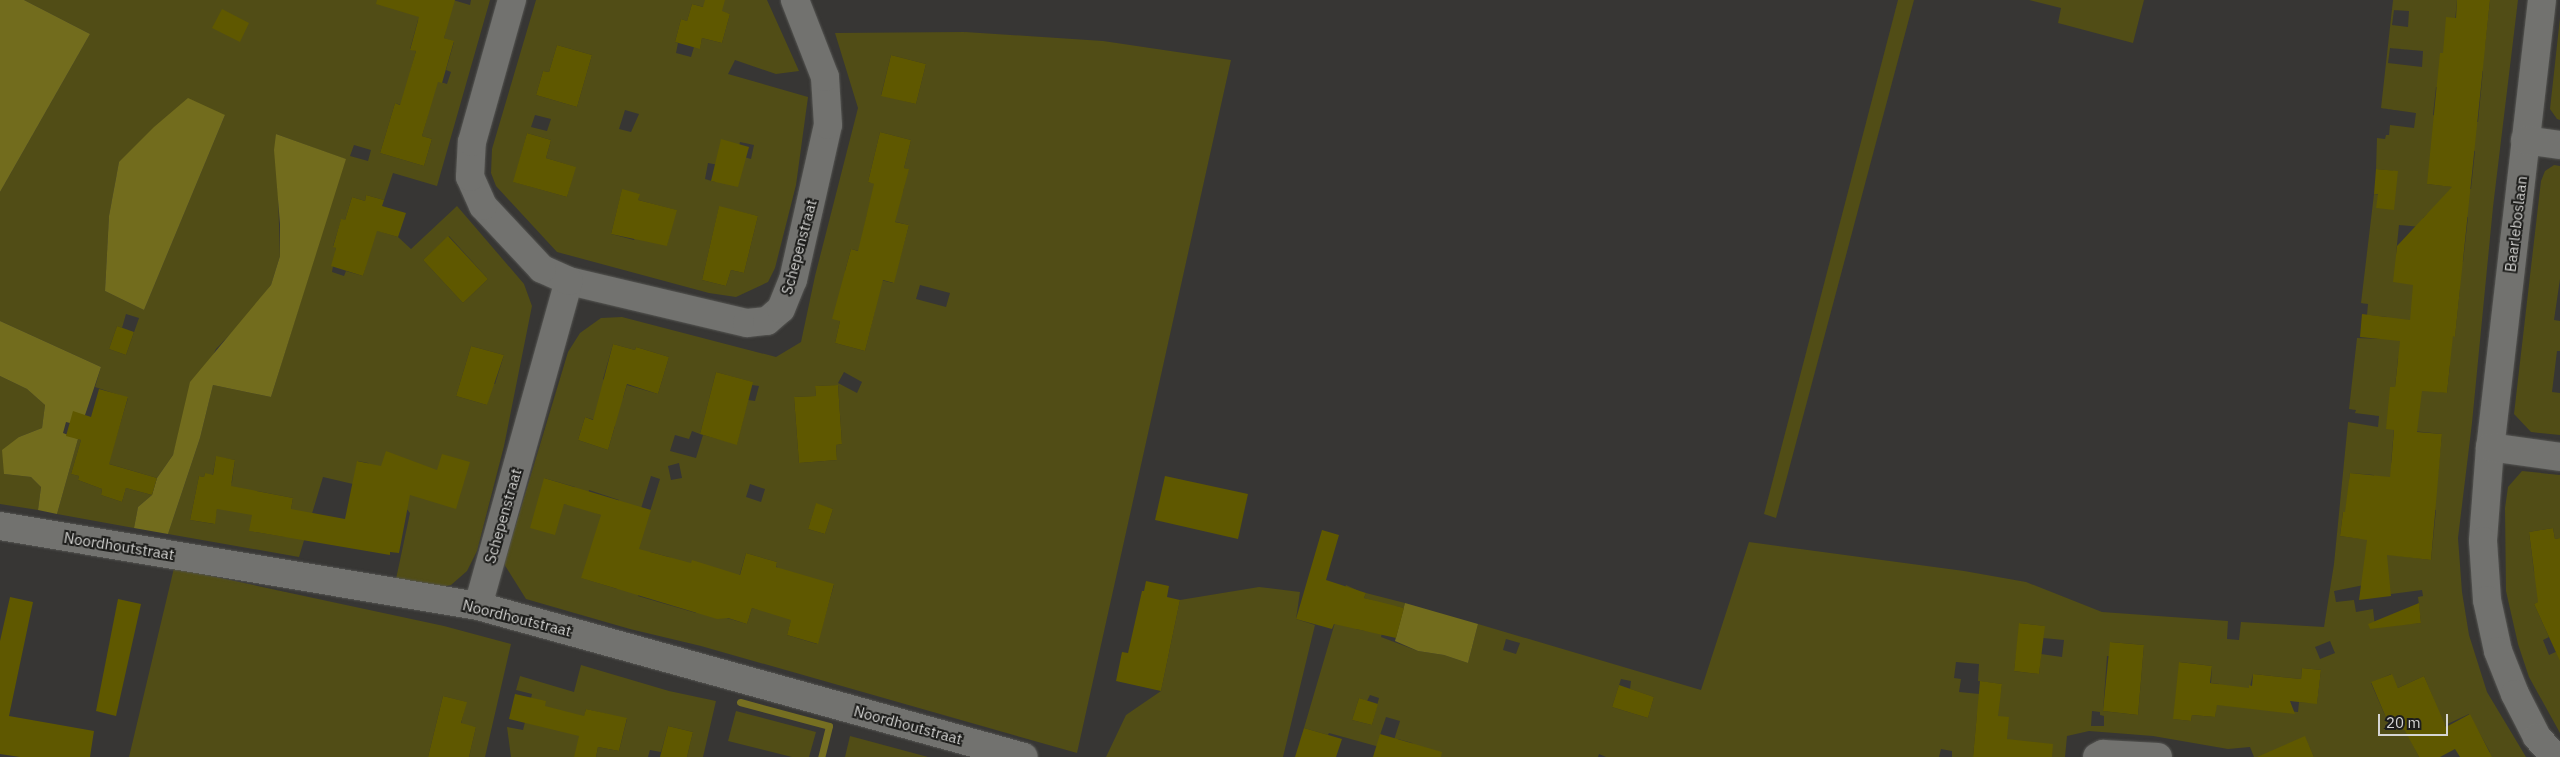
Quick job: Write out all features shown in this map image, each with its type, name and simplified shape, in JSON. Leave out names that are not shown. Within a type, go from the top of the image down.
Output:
[{"type":"street","name":"Schepenstraat","points":[[512,0],[472,142],[470,177],[483,206],[542,269],[569,281],[747,322],[767,321],[781,309],[793,280],[828,125],[824,76],[795,0]]},
{"type":"street","name":"Baarleboslaan","points":[[2542,0],[2490,447],[2483,541],[2487,600],[2498,651],[2515,694],[2538,737],[2555,757]]},
{"type":"street","points":[[2525,140],[2560,146]]},
{"type":"street","name":"Schepenstraat","points":[[478,606],[569,281]]},
{"type":"street","points":[[2490,447],[2560,457]]},
{"type":"street","name":"Noordhoutstraat","points":[[0,526],[478,606],[1024,757]]},
{"type":"street","points":[[2097,757],[2103,754],[2158,757]]},
{"type":"shaded area","points":[[0,0],[24,0],[90,34],[0,192]]},
{"type":"shaded area","points":[[24,0],[453,0],[470,5],[471,0],[490,0],[437,186],[393,173],[384,200],[366,195],[365,201],[352,197],[345,220],[341,220],[333,246],[336,248],[332,272],[344,276],[346,271],[363,276],[375,230],[398,237],[411,249],[457,206],[524,284],[532,306],[504,446],[477,551],[467,571],[451,585],[438,588],[396,579],[410,513],[368,463],[358,461],[353,484],[323,477],[299,557],[168,534],[200,438],[213,385],[271,397],[345,159],[276,134],[280,256],[271,285],[242,322],[216,349],[183,421],[173,455],[157,478],[106,463],[112,451],[128,398],[95,387],[101,367],[0,321],[0,192],[90,34]],"holes":[[[418,20],[446,28],[444,38],[454,42],[446,70],[451,72],[447,84],[410,73],[416,51],[410,49]],[[395,103],[428,114],[422,136],[432,139],[424,166],[380,153]],[[225,115],[144,310],[105,291],[109,216],[119,162]],[[354,145],[371,150],[368,161],[350,156]],[[449,236],[488,279],[463,303],[423,260]],[[126,314],[139,318],[126,355],[109,349],[117,326],[122,328]],[[471,346],[504,355],[495,384],[489,382],[487,405],[456,396]],[[216,457],[235,460],[232,482],[217,509],[214,524],[190,520],[199,476],[204,477],[205,473],[212,478]],[[257,491],[293,498],[286,537],[250,531]]]},
{"type":"shaded area","points":[[536,0],[767,0],[799,71],[776,74],[735,60],[728,74],[808,97],[796,185],[775,268],[768,282],[736,297],[709,293],[557,252],[496,186],[491,173],[492,149]],"holes":[[[692,4],[730,14],[722,43],[702,38],[700,48],[694,47],[691,57],[676,53],[678,43],[675,42],[681,19],[687,21]],[[557,45],[592,55],[577,107],[536,95],[543,71],[549,72]],[[625,110],[639,114],[631,132],[619,129]],[[535,115],[551,119],[547,131],[531,127]],[[527,133],[551,140],[546,158],[575,167],[567,197],[514,182]],[[740,142],[754,145],[751,159],[737,155]],[[708,163],[719,165],[715,182],[705,179]],[[622,190],[639,194],[638,200],[676,210],[667,245],[642,239],[636,235],[634,240],[611,234]],[[719,207],[758,216],[744,273],[731,270],[726,286],[702,280]]]},
{"type":"shaded area","points":[[1898,0],[1914,0],[1776,518],[1764,514]]},
{"type":"shaded area","points":[[2029,0],[2144,0],[2133,43],[2058,23],[2061,8]]},
{"type":"shaded area","points":[[2393,0],[2457,0],[2453,42],[2485,46],[2490,0],[2518,0],[2493,207],[2472,423],[2458,538],[2462,592],[2469,635],[2487,692],[2526,757],[2481,757],[2490,752],[2469,714],[2411,741],[2419,757],[2314,757],[2305,737],[2274,757],[2254,757],[2250,747],[2228,749],[2153,736],[2089,731],[2067,736],[2065,757],[2039,757],[2007,739],[1977,715],[1973,757],[1952,757],[1952,751],[1941,749],[1939,757],[1606,757],[1599,754],[1598,757],[1423,757],[1412,743],[1398,739],[1394,751],[1304,728],[1346,585],[1359,591],[1356,629],[1366,631],[1374,601],[1364,598],[1366,593],[1405,603],[1404,608],[1395,606],[1384,626],[1381,637],[1418,651],[1444,655],[1468,663],[1478,624],[1701,690],[1749,542],[1964,571],[2026,582],[2102,612],[2228,621],[2227,639],[2239,640],[2241,622],[2324,627],[2334,564],[2348,422],[2378,427],[2379,416],[2355,413],[2356,410],[2349,409],[2357,338],[2384,339],[2387,317],[2367,315],[2368,304],[2361,303],[2374,194],[2391,196],[2395,171],[2376,169],[2377,138],[2385,139],[2386,135],[2389,135],[2390,125],[2414,128],[2416,113],[2381,108]],"holes":[[[2394,10],[2409,11],[2408,27],[2392,25]],[[2390,48],[2423,51],[2422,67],[2388,63]],[[2445,67],[2483,71],[2478,122],[2440,118],[2433,115],[2436,87],[2443,88]],[[2456,149],[2475,151],[2471,189],[2427,184]],[[2435,213],[2468,217],[2463,262],[2396,254],[2399,225],[2422,227],[2423,218],[2427,214]],[[2460,288],[2455,336],[2409,332]],[[2398,358],[2450,364],[2447,393],[2395,387]],[[2394,429],[2442,434],[2437,483],[2391,463]],[[2350,473],[2374,475],[2373,489],[2349,486]],[[2409,507],[2436,510],[2431,560],[2392,555]],[[2343,512],[2365,515],[2362,539],[2340,536]],[[2369,584],[2391,594],[2422,590],[2423,596],[2418,597],[2421,623],[2375,627],[2373,609],[2356,612],[2354,600],[2336,602],[2334,591]],[[2020,623],[2044,626],[2043,638],[2064,640],[2062,657],[2041,654],[2039,674],[2014,671]],[[1506,639],[1520,643],[1516,654],[1503,650]],[[2330,641],[2335,653],[2320,659],[2315,647]],[[2111,642],[2144,645],[2138,715],[2103,711],[2107,656],[2109,656]],[[1956,662],[1979,664],[1978,681],[2002,684],[2000,696],[1959,692],[1961,679],[1954,678]],[[2180,662],[2212,666],[2211,683],[2219,684],[2215,717],[2192,715],[2191,721],[2174,719]],[[2302,668],[2321,670],[2317,703],[2299,702],[2298,712],[2280,710],[2247,699],[2253,674],[2301,679]],[[2391,674],[2398,688],[2424,676],[2434,700],[2387,720],[2371,683]],[[1621,679],[1631,681],[1630,689],[1654,697],[1648,718],[1612,707]],[[1370,695],[1379,698],[1372,725],[1352,720],[1359,698],[1367,701]],[[2092,711],[2100,712],[2100,715],[2104,716],[2104,726],[2091,726]],[[1386,717],[1400,721],[1394,740],[1380,735]]]},
{"type":"shaded area","points":[[2560,18],[2560,120],[2557,119],[2550,109]]},
{"type":"shaded area","points":[[965,32],[1103,41],[1231,60],[1077,753],[701,646],[630,629],[526,599],[504,564],[568,352],[580,333],[601,318],[622,317],[776,357],[801,342],[815,276],[858,108],[835,33]],"holes":[[[891,55],[926,64],[916,104],[881,95]],[[880,132],[911,140],[904,168],[908,169],[903,191],[868,182]],[[867,215],[909,225],[893,283],[845,271],[851,249],[859,251]],[[920,285],[950,293],[946,307],[916,299]],[[875,310],[865,351],[835,343],[840,321]],[[613,344],[635,350],[636,347],[669,357],[658,394],[627,385],[623,398],[603,379]],[[716,372],[752,382],[752,385],[759,386],[755,401],[748,400],[737,444],[703,435],[696,458],[670,451],[675,435],[689,439],[692,431],[700,434]],[[844,372],[862,382],[857,393],[838,383]],[[838,385],[842,444],[836,445],[837,460],[799,463],[794,397],[816,396],[815,386]],[[585,417],[615,426],[608,450],[578,440]],[[679,463],[682,478],[671,480],[668,466]],[[651,476],[660,479],[648,518],[639,515]],[[544,478],[575,487],[570,505],[564,504]],[[750,484],[765,489],[761,502],[746,497]],[[589,490],[619,500],[613,519],[584,509]],[[816,504],[833,509],[825,534],[808,529]],[[591,548],[617,589],[582,578]],[[650,552],[669,557],[689,570],[696,613],[638,596]],[[746,553],[777,562],[776,566],[778,568],[764,611],[752,608],[747,624],[727,618]],[[804,576],[834,585],[817,644],[787,635]]]},
{"type":"shaded area","points":[[188,98],[225,115],[144,310],[105,291],[109,216],[119,162],[154,127]]},
{"type":"shaded area","points":[[276,134],[346,159],[271,397],[213,385],[200,438],[168,534],[134,528],[138,507],[152,495],[157,478],[173,455],[190,382],[271,285],[280,256],[280,224],[274,150]]},
{"type":"shaded area","points":[[2554,165],[2560,166],[2560,279],[2554,320],[2560,321],[2560,351],[2557,351],[2552,392],[2560,393],[2560,435],[2531,432],[2514,414],[2541,181],[2545,171]]},
{"type":"shaded area","points":[[0,321],[101,367],[85,415],[70,423],[66,422],[63,433],[78,439],[57,514],[38,510],[41,487],[31,477],[4,474],[2,450],[19,437],[42,428],[45,405],[27,389],[0,376]]},
{"type":"shaded area","points":[[0,376],[27,389],[45,405],[42,428],[19,437],[4,474],[31,477],[41,487],[38,510],[0,504]]},
{"type":"shaded area","points":[[78,439],[81,440],[71,474],[79,476],[78,480],[102,489],[101,495],[122,502],[126,488],[152,495],[138,507],[134,528],[57,514]]},
{"type":"shaded area","points":[[2522,471],[2560,475],[2560,538],[2555,539],[2553,528],[2529,532],[2534,572],[2551,596],[2534,604],[2549,637],[2543,640],[2549,655],[2560,650],[2560,733],[2529,677],[2518,644],[2506,591],[2505,508],[2508,487]]},
{"type":"shaded area","points":[[174,568],[444,626],[511,644],[485,757],[469,757],[476,727],[461,724],[466,702],[443,696],[428,757],[129,757]]},
{"type":"shaded area","points":[[1259,587],[1300,592],[1296,619],[1315,625],[1283,757],[1106,757],[1126,715],[1161,691],[1180,600]]},
{"type":"shaded area","points":[[1405,603],[1478,624],[1468,663],[1444,655],[1418,651],[1395,641]]},
{"type":"shaded area","points":[[581,665],[669,691],[716,701],[703,757],[687,757],[693,732],[668,726],[661,752],[650,750],[648,757],[596,757],[598,747],[619,751],[627,719],[586,709],[575,757],[511,757],[507,727],[523,730],[525,722],[545,706],[531,698],[532,694],[516,690],[520,676],[574,692]]},
{"type":"shaded area","points":[[736,711],[816,732],[809,757],[792,757],[728,741]]},
{"type":"shaded area","points":[[850,736],[865,740],[928,757],[845,757]]},
{"type":"building","points":[[377,0],[455,0],[444,38],[454,41],[442,83],[438,82],[422,136],[432,139],[424,166],[380,153],[395,103],[400,105],[416,51],[410,50],[419,17],[376,4]]},
{"type":"building","points":[[705,0],[725,0],[722,11],[730,14],[722,43],[702,38],[700,49],[675,42],[681,19],[687,21],[692,4],[703,7]]},
{"type":"building","points":[[2457,0],[2490,0],[2455,337],[2453,336],[2447,393],[2422,391],[2417,432],[2442,434],[2431,560],[2387,555],[2391,596],[2359,600],[2367,540],[2340,536],[2343,512],[2345,512],[2350,473],[2390,477],[2394,430],[2386,429],[2390,387],[2395,387],[2400,341],[2360,337],[2362,314],[2410,320],[2413,285],[2393,282],[2397,246],[2452,187],[2427,184],[2440,53],[2443,53],[2446,17],[2456,18]]},
{"type":"building","points":[[222,9],[249,23],[240,42],[212,28]]},
{"type":"building","points":[[557,45],[592,55],[577,107],[536,95],[543,71],[549,72]]},
{"type":"building","points":[[891,55],[926,64],[916,104],[881,96]]},
{"type":"building","points":[[880,132],[911,140],[904,168],[909,169],[895,222],[909,225],[894,283],[883,280],[865,351],[835,343],[840,321],[832,319],[851,249],[858,251],[874,184],[868,182]]},
{"type":"building","points":[[527,133],[551,140],[546,158],[576,167],[567,197],[513,182]]},
{"type":"building","points":[[721,139],[749,147],[738,187],[711,181]]},
{"type":"building","points":[[2376,169],[2398,171],[2394,210],[2376,208],[2378,194],[2374,194]]},
{"type":"building","points":[[622,189],[640,194],[638,200],[677,210],[667,246],[611,234]]},
{"type":"building","points":[[366,195],[384,200],[382,206],[406,213],[398,237],[377,231],[363,276],[331,266],[336,248],[333,247],[341,219],[345,220],[352,197],[365,201]]},
{"type":"building","points":[[719,206],[758,216],[744,273],[731,270],[726,286],[702,280]]},
{"type":"building","points":[[448,236],[488,279],[463,303],[423,260]]},
{"type":"building","points":[[117,326],[134,332],[126,355],[109,349]]},
{"type":"building","points":[[613,344],[635,350],[636,347],[669,357],[658,394],[627,384],[608,450],[578,440],[585,417],[593,420]]},
{"type":"building","points":[[471,346],[504,355],[487,405],[456,396]]},
{"type":"building","points":[[716,372],[753,382],[737,445],[700,434]]},
{"type":"building","points":[[838,385],[842,444],[836,445],[837,460],[799,463],[794,397],[816,396],[815,386]]},
{"type":"building","points":[[99,389],[128,397],[109,464],[157,478],[152,495],[126,488],[122,502],[101,495],[102,489],[78,480],[79,476],[71,474],[81,440],[66,436],[73,411],[91,417]]},
{"type":"building","points":[[386,451],[437,470],[442,454],[470,462],[456,509],[410,495],[399,553],[390,552],[390,555],[249,531],[252,515],[217,509],[215,524],[190,520],[199,476],[204,477],[205,473],[213,475],[216,456],[235,460],[231,486],[293,498],[291,509],[345,519],[357,461],[381,466]]},
{"type":"building","points":[[1165,476],[1248,494],[1238,539],[1155,520]]},
{"type":"building","points":[[544,478],[651,510],[639,549],[691,563],[692,560],[740,575],[746,553],[777,562],[776,567],[834,584],[818,644],[787,635],[791,620],[752,608],[747,624],[728,618],[717,619],[581,578],[601,515],[564,504],[555,535],[530,528]]},
{"type":"building","points":[[816,503],[833,509],[825,534],[808,529]]},
{"type":"building","points":[[2553,528],[2555,539],[2560,538],[2560,661],[2534,604],[2538,602],[2529,532]]},
{"type":"building","points":[[1322,530],[1339,535],[1326,580],[1366,593],[1364,598],[1404,608],[1396,638],[1334,624],[1332,629],[1296,619]]},
{"type":"building","points":[[1146,581],[1169,586],[1167,597],[1180,600],[1161,691],[1116,681],[1122,652],[1128,653]]},
{"type":"building","points":[[10,597],[33,602],[9,716],[94,731],[90,757],[20,757],[0,754],[0,641]]},
{"type":"building","points":[[118,599],[141,604],[116,716],[96,711]]},
{"type":"building","points":[[2419,603],[2421,623],[2370,629],[2368,624]]},
{"type":"building","points":[[2019,623],[2045,626],[2039,674],[2014,671]]},
{"type":"building","points":[[2110,642],[2144,645],[2138,715],[2103,711]]},
{"type":"building","points":[[2179,662],[2212,666],[2210,683],[2249,688],[2249,685],[2252,686],[2253,674],[2301,679],[2302,668],[2321,670],[2317,704],[2290,701],[2295,714],[2217,705],[2215,717],[2192,715],[2191,721],[2173,719]]},
{"type":"building","points":[[2392,674],[2398,688],[2424,676],[2446,727],[2470,714],[2492,757],[2460,757],[2455,749],[2440,757],[2419,757],[2397,716],[2387,720],[2371,682]]},
{"type":"building","points":[[1980,681],[2002,684],[1998,716],[2009,717],[2007,739],[2053,744],[2052,757],[1973,757]]},
{"type":"building","points":[[1619,685],[1654,697],[1648,718],[1612,707]]},
{"type":"building","points":[[515,694],[546,701],[545,706],[584,716],[586,709],[627,718],[619,751],[598,747],[596,757],[574,757],[579,736],[509,719]]},
{"type":"building","points":[[443,696],[467,702],[461,723],[476,727],[469,757],[428,757]]},
{"type":"building","points":[[1359,698],[1378,704],[1372,725],[1352,720]]},
{"type":"building","points":[[668,726],[693,732],[687,757],[660,757]]},
{"type":"building","points":[[1304,728],[1342,739],[1336,757],[1295,757]]},
{"type":"building","points":[[1380,734],[1442,752],[1441,757],[1373,757]]},
{"type":"building","points":[[2305,736],[2314,757],[2257,757]]},
{"type":"waterway","points":[[740,702],[829,726],[821,757]]}]
